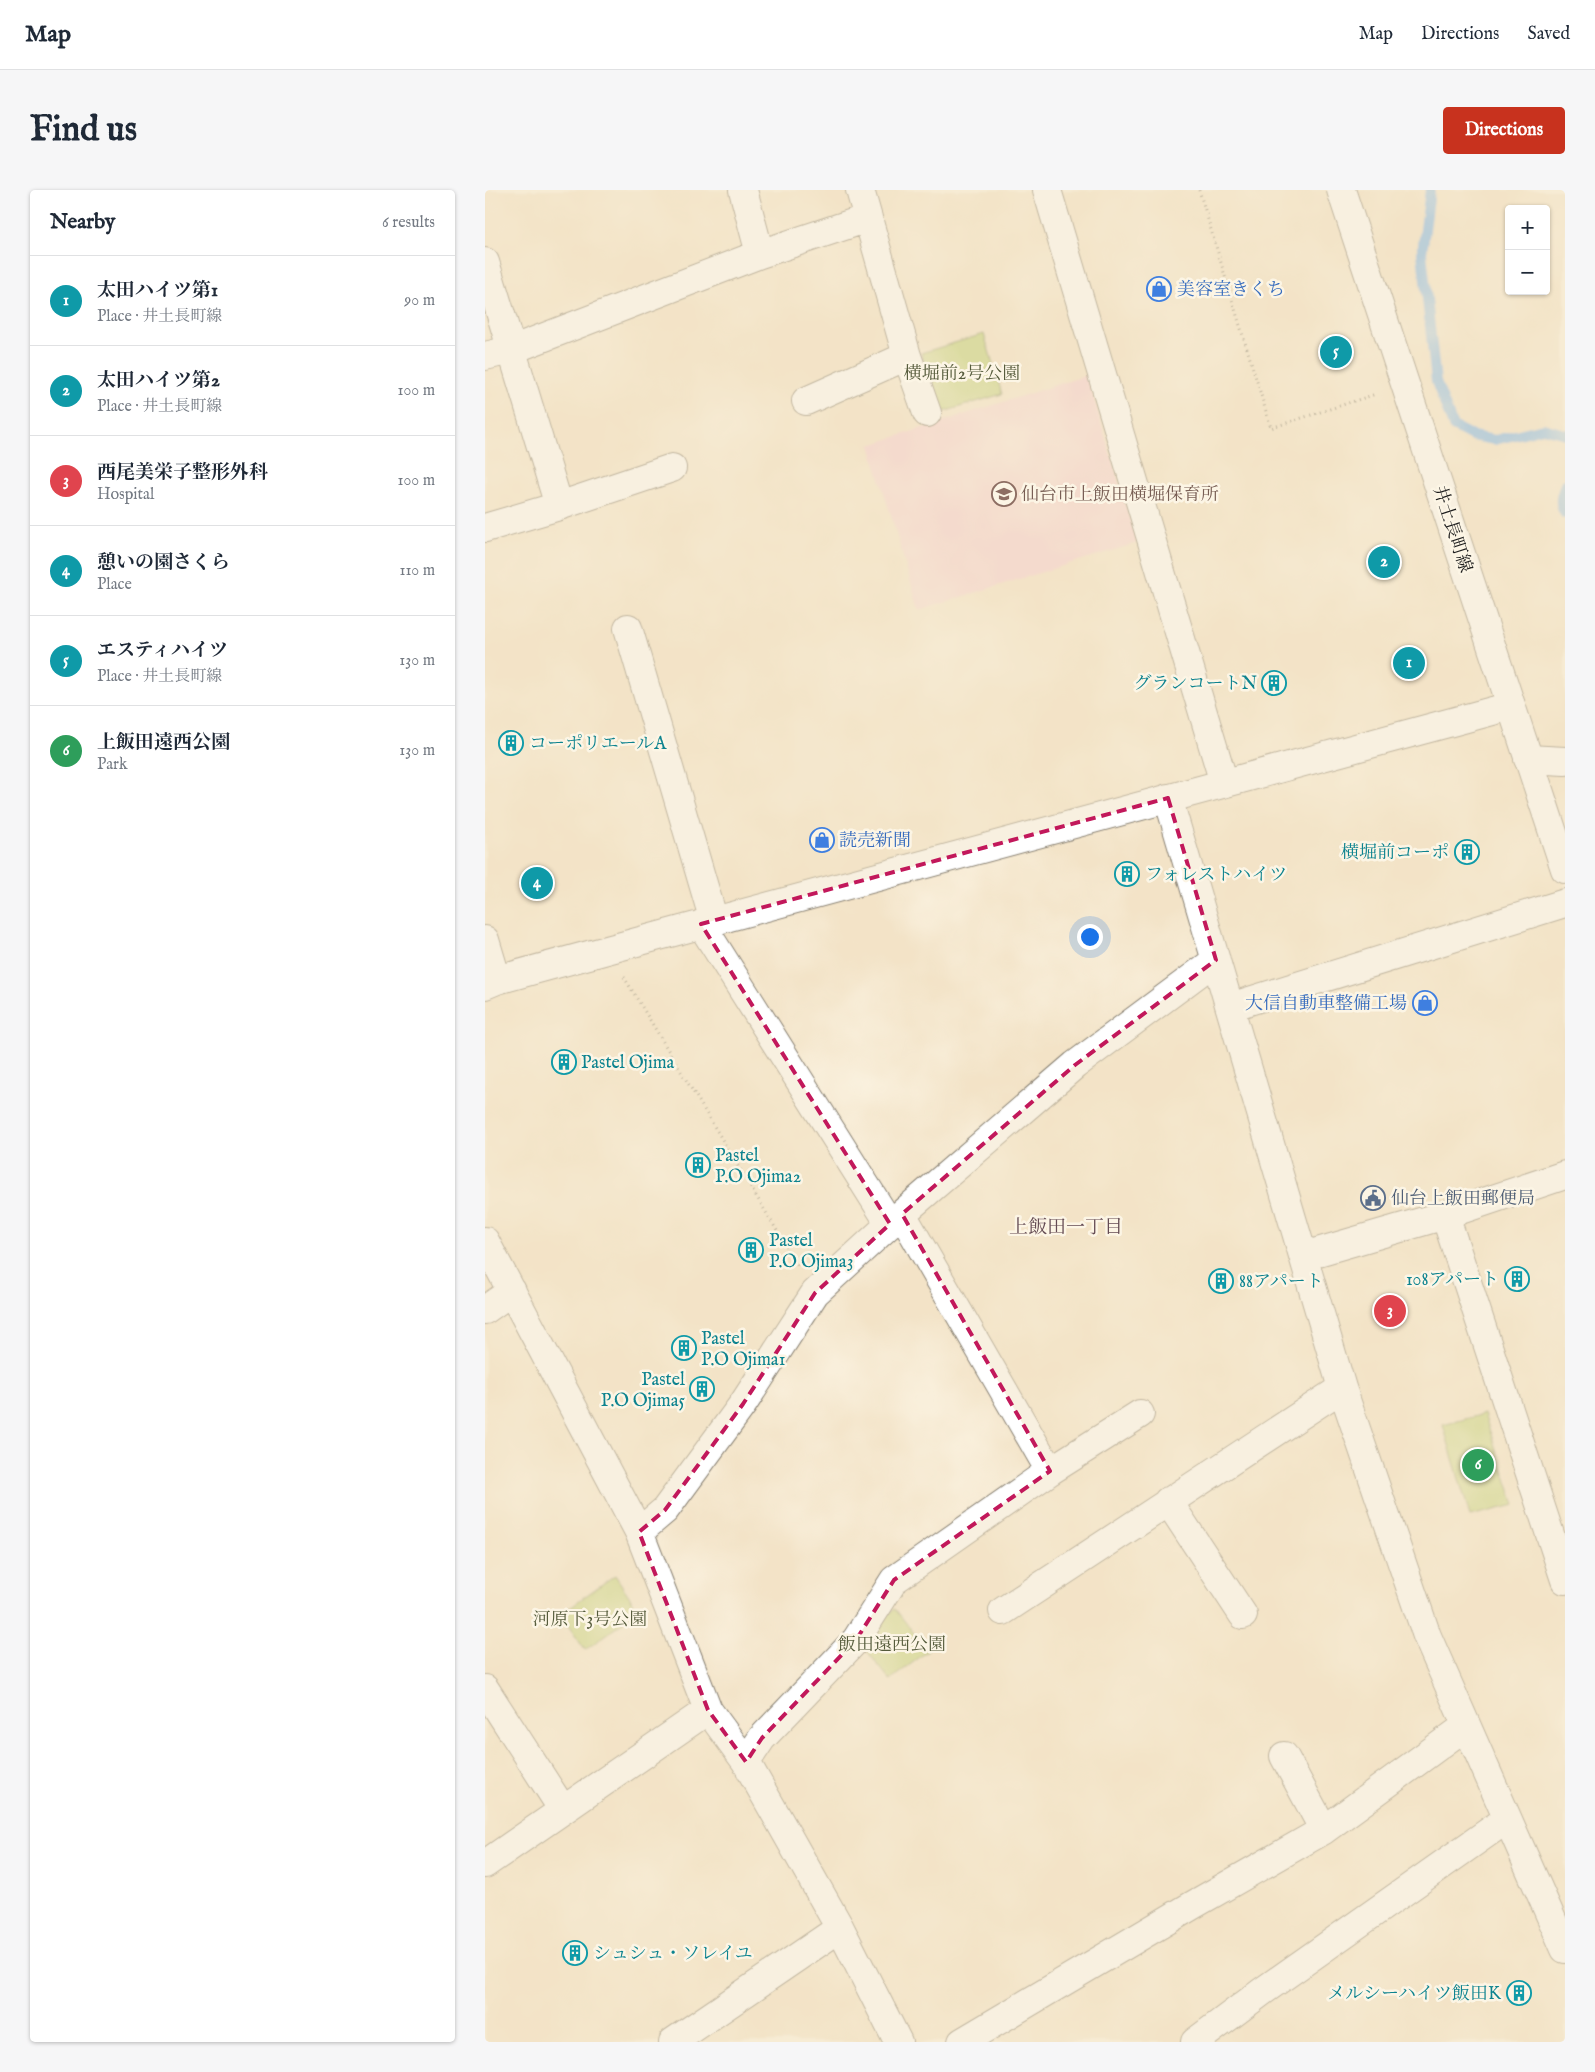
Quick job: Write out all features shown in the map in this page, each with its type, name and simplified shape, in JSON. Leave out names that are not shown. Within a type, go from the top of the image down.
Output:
[{"type":"street","points":[[743,190],[760,254]]},
{"type":"street","points":[[860,190],[907,356],[927,414]]},
{"type":"street","points":[[1047,190],[1224,783]]},
{"type":"street","name":"井土長町線","points":[[1341,190],[1565,869]]},
{"type":"street","points":[[485,356],[511,350],[760,254],[868,218]]},
{"type":"street","points":[[485,262],[559,506]]},
{"type":"street","points":[[806,401],[907,356]]},
{"type":"street","points":[[485,528],[559,506],[673,468]]},
{"type":"street","points":[[628,628],[708,923],[896,1219],[1050,1471]]},
{"type":"street","points":[[485,940],[491,983],[1511,706]]},
{"type":"street","points":[[1528,759],[1565,761]]},
{"type":"street","points":[[1168,798],[1342,1388],[1427,1636],[1565,1950]]},
{"type":"street","points":[[1230,1008],[1565,903]]},
{"type":"street","points":[[639,1532],[671,1503],[743,1404],[815,1294],[896,1219],[1075,1066],[1216,960]]},
{"type":"street","points":[[1303,1256],[1445,1215],[1565,1175]]},
{"type":"street","points":[[1445,1215],[1565,1580]]},
{"type":"street","points":[[485,1241],[639,1532],[708,1710],[746,1762],[840,1928],[898,2042]]},
{"type":"street","points":[[485,1310],[512,1291]]},
{"type":"street","points":[[1003,1611],[1342,1388]]},
{"type":"street","points":[[746,1762],[762,1738],[856,1640],[894,1580],[1050,1471],[1140,1414]]},
{"type":"street","points":[[1168,1501],[1243,1615]]},
{"type":"street","points":[[485,1689],[563,1810]]},
{"type":"street","points":[[485,1864],[708,1710]]},
{"type":"street","points":[[962,2042],[1324,1830],[1466,1726]]},
{"type":"street","points":[[1284,1756],[1324,1830]]},
{"type":"street","points":[[1195,2042],[1263,1991],[1507,1819]]},
{"type":"street","points":[[673,2042],[840,1928]]},
{"type":"path","points":[[1199,190],[1271,428],[1379,394]]},
{"type":"path","points":[[607,950],[815,1294]]},
{"type":"highlighted area","points":[[1168,798],[1216,960],[1075,1065],[902,1214],[1050,1471],[894,1580],[856,1640],[762,1738],[746,1762],[708,1710],[639,1532],[665,1510],[743,1404],[815,1293],[890,1224],[701,924]]},
{"type":"shaded area","name":"仙台市上飯田横堀保育所","points":[[1087,375],[1137,543],[919,610],[870,445]]},
{"type":"green space","name":"横堀前2号公園","points":[[984,334],[1002,394],[940,413],[921,353]]},
{"type":"green space","points":[[1484,1414],[1515,1505],[1470,1516],[1443,1425]]},
{"type":"green space","name":"河原下3号公園","points":[[615,1575],[639,1611],[585,1650],[560,1614]]},
{"type":"green space","name":"飯田遠西公園","points":[[895,1609],[928,1651],[890,1680],[862,1645],[876,1624]]},
{"type":"waterway","points":[[1430,190],[1422,253],[1436,382],[1453,426],[1472,436],[1495,440],[1543,428],[1565,434]]},
{"type":"waterway","points":[[1565,484],[1561,496],[1561,503],[1565,514]]},
{"type":"place","name":"美容室きくち","points":[[1159,289]]},
{"type":"place","name":"エスティハイツ","points":[[1336,352]]},
{"type":"place","name":"仙台市上飯田横堀保育所","points":[[1004,494]]},
{"type":"place","name":"太田ハイツ第2","points":[[1384,562]]},
{"type":"place","name":"太田ハイツ第1","points":[[1409,663]]},
{"type":"place","name":"グランコートN","points":[[1274,683]]},
{"type":"place","name":"コーポリエールA","points":[[511,743]]},
{"type":"place","name":"読売新聞","points":[[822,840]]},
{"type":"place","name":"横堀前コーポ","points":[[1467,852]]},
{"type":"place","name":"フォレストハイツ","points":[[1127,874]]},
{"type":"place","name":"憩いの園さくら","points":[[537,883]]},
{"type":"place","name":"大信自動車整備工場","points":[[1425,1003]]},
{"type":"place","name":"Pastel Ojima","points":[[564,1062]]},
{"type":"place","name":"Pastel P.O Ojima2","points":[[698,1165]]},
{"type":"place","name":"仙台上飯田郵便局","points":[[1373,1198]]},
{"type":"place","name":"Pastel P.O Ojima3","points":[[751,1250]]},
{"type":"place","name":"108アパート","points":[[1517,1279]]},
{"type":"place","name":"88アパート","points":[[1221,1281]]},
{"type":"place","name":"西尾美栄子整形外科","points":[[1390,1311]]},
{"type":"place","name":"Pastel P.O Ojima1","points":[[684,1348]]},
{"type":"place","name":"Pastel P.O Ojima5","points":[[702,1389]]},
{"type":"place","name":"上飯田遠西公園","points":[[1478,1465]]},
{"type":"place","name":"シュシュ・ソレイユ","points":[[575,1953]]},
{"type":"place","name":"メルシーハイツ飯田K","points":[[1519,1993]]},
{"type":"district","name":"上飯田一丁目","points":[[1066,1226]]}]
